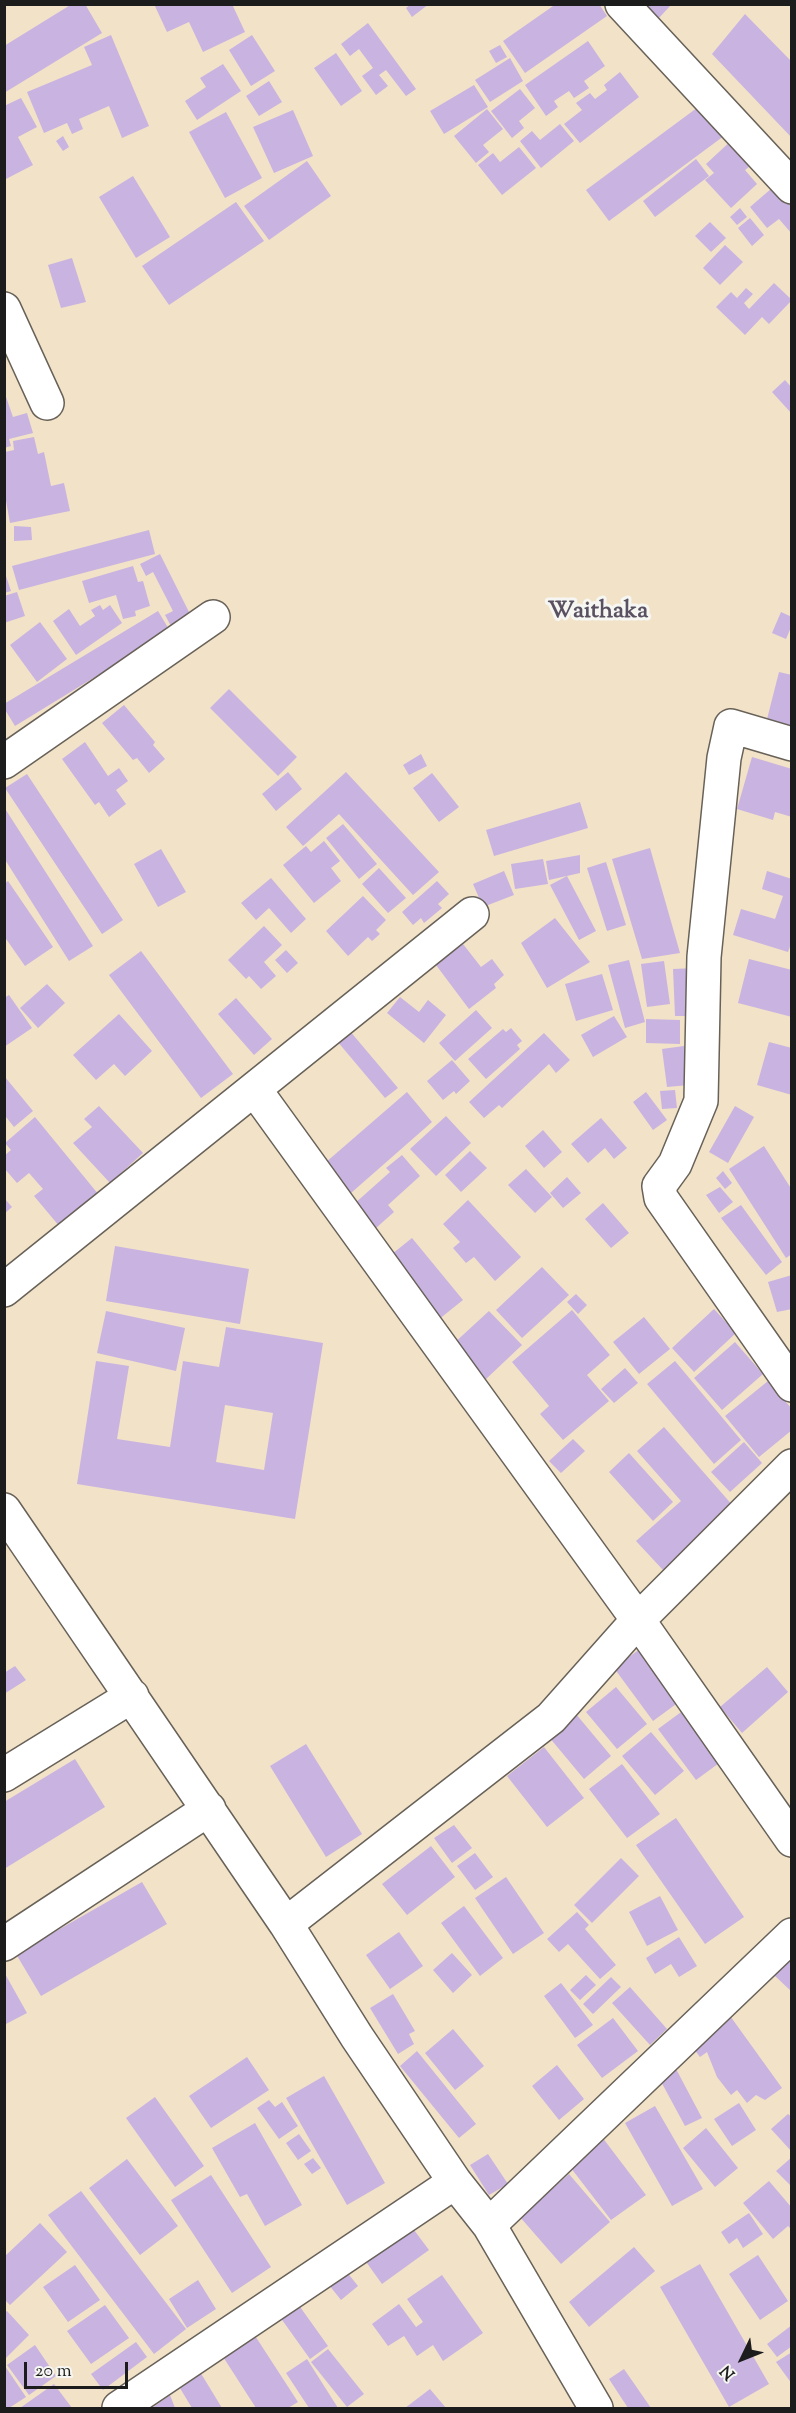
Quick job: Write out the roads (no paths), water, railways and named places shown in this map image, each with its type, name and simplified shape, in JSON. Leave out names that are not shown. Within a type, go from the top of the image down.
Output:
[{"type":"street","points":[[622,4],[792,187]]},
{"type":"street","points":[[4,309],[47,403]]},
{"type":"street","points":[[4,762],[213,617]]},
{"type":"street","points":[[792,744],[731,726],[724,758],[704,957],[701,1101],[675,1164],[659,1186],[661,1198],[792,1385]]},
{"type":"street","points":[[4,1290],[472,914]]},
{"type":"street","points":[[255,1090],[638,1620],[792,1840]]},
{"type":"street","points":[[286,1924],[551,1718],[638,1620],[792,1466]]},
{"type":"street","points":[[4,1510],[209,1809],[286,1924],[357,2037],[455,2182],[489,2225],[596,2409]]},
{"type":"street","points":[[4,1776],[132,1696]]},
{"type":"street","points":[[4,1944],[209,1809]]},
{"type":"street","points":[[489,2225],[792,1935]]},
{"type":"street","points":[[119,2409],[455,2182]]},
{"type":"district","name":"Waithaka","points":[[598,613]]}]
